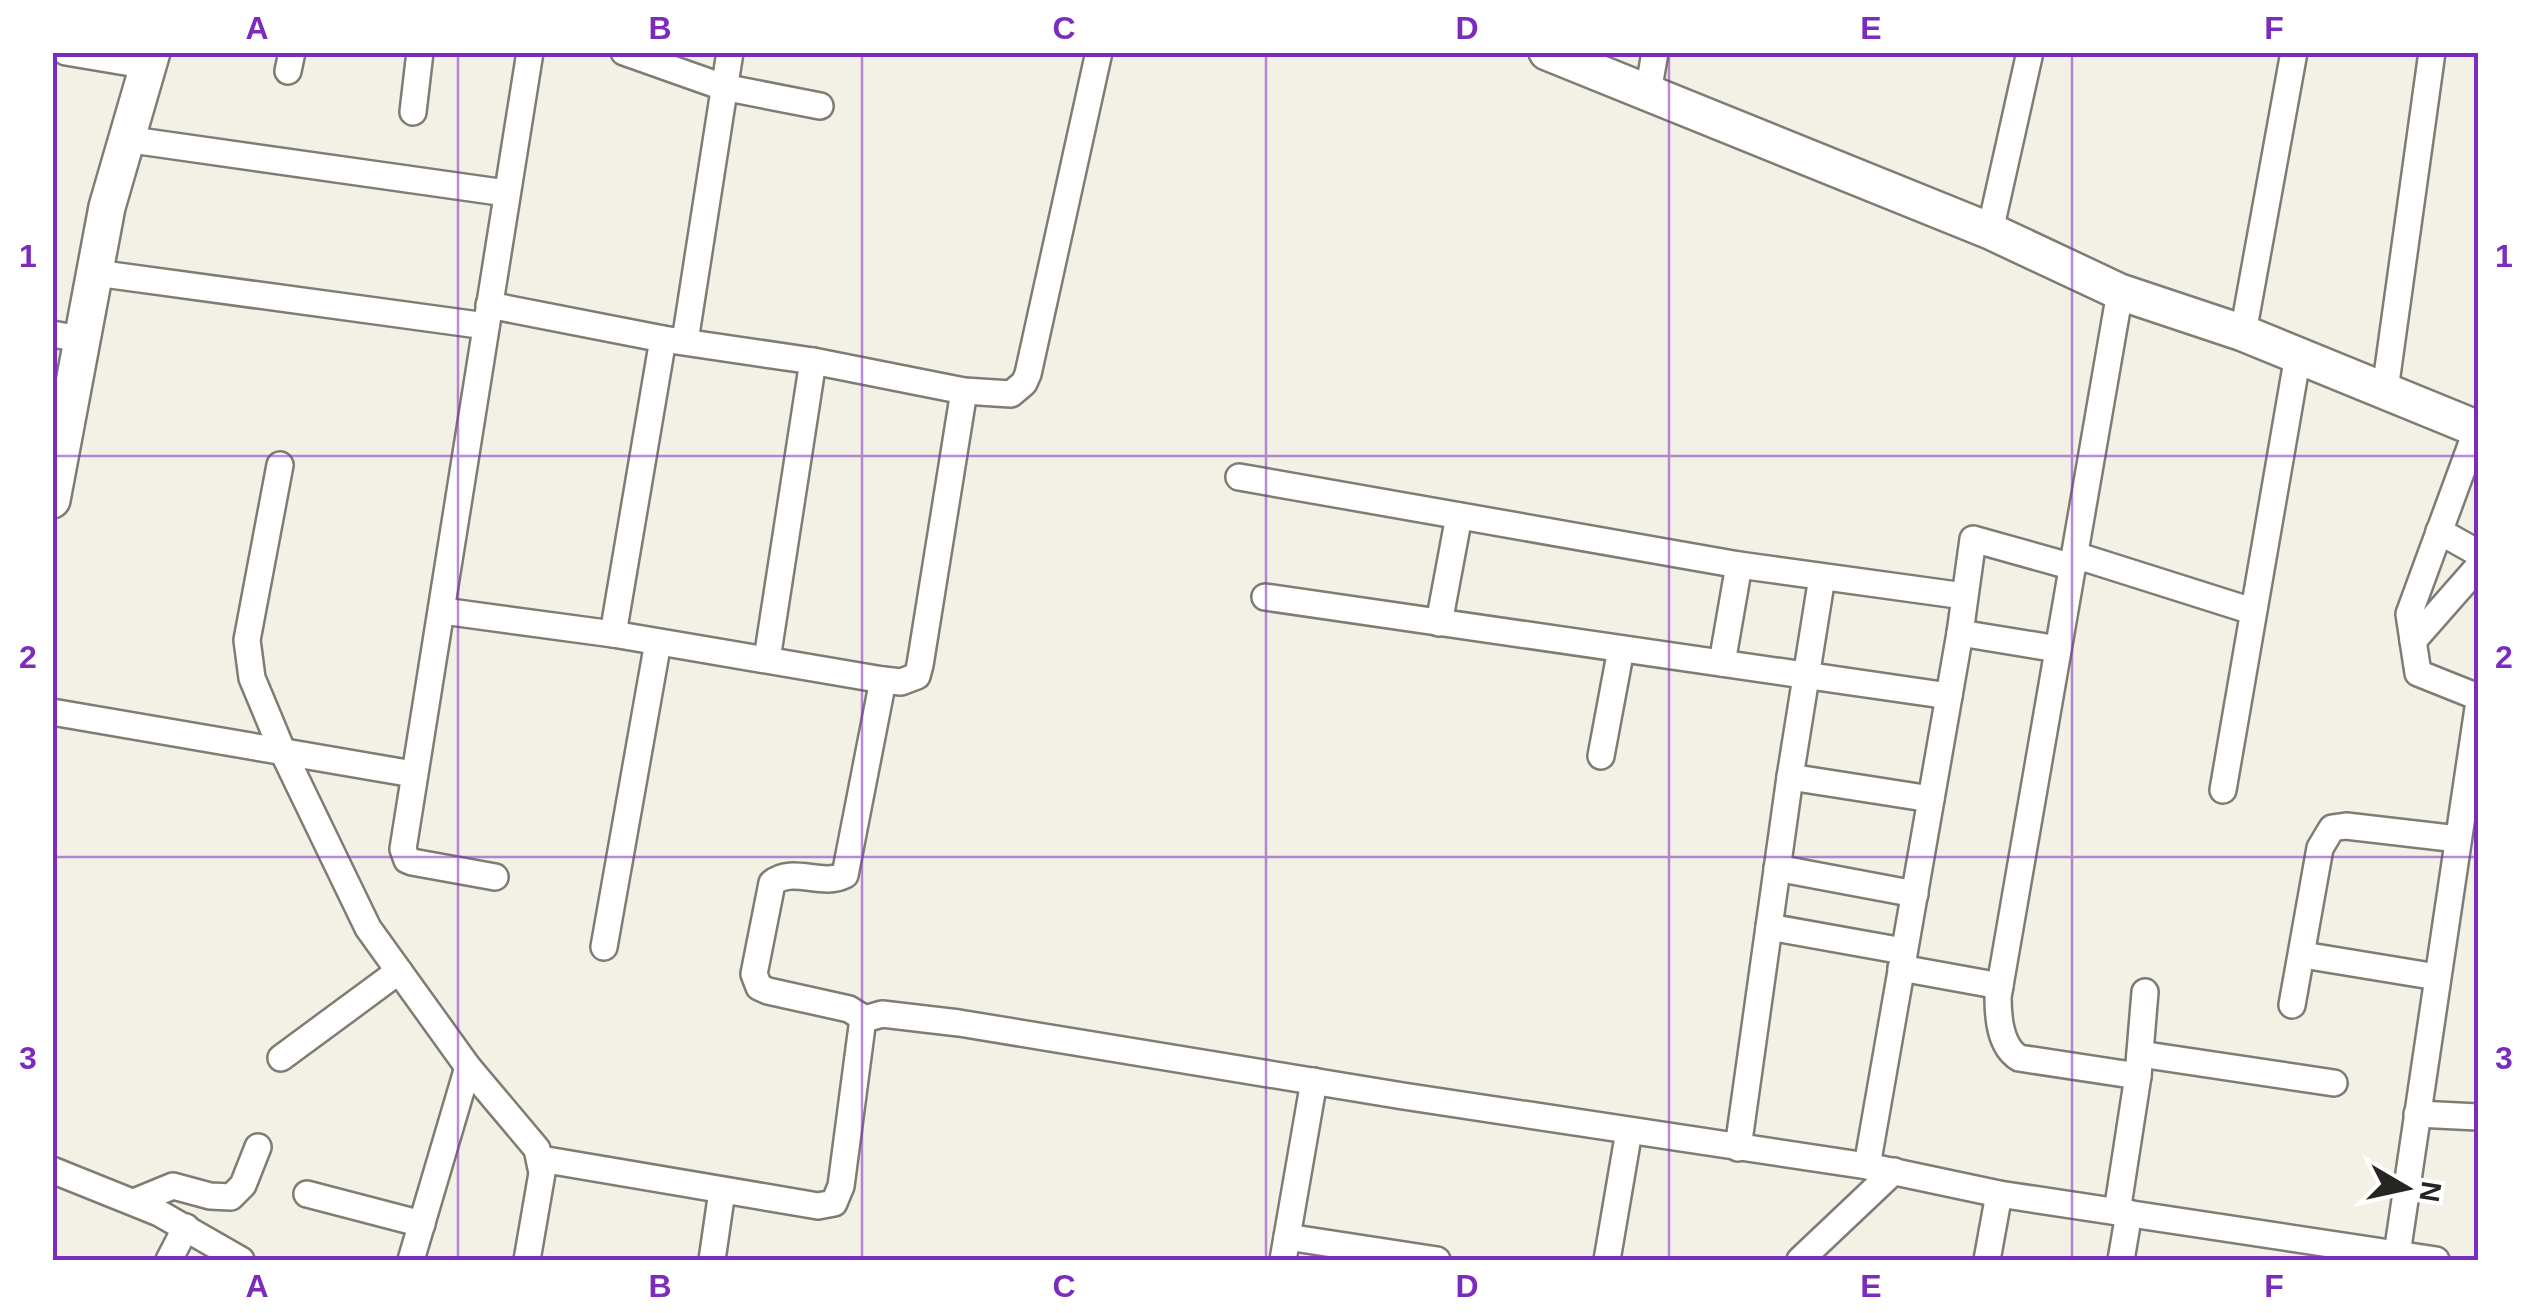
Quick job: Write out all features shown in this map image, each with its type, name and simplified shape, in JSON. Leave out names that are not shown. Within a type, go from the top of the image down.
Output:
[{"type":"street","points":[[52,500],[66,337],[96,273],[107,206],[150,59],[66,52]]},
{"type":"street","points":[[413,112],[420,52]]},
{"type":"street","points":[[495,877],[407,860],[403,849],[444,611],[447,561],[530,52]]},
{"type":"street","points":[[624,52],[723,87],[820,106]]},
{"type":"street","points":[[613,634],[730,52]]},
{"type":"street","points":[[96,273],[674,340],[812,361],[964,391],[1012,394],[1028,374],[1099,52]]},
{"type":"street","points":[[1547,52],[1990,231],[2120,292],[2243,333],[2478,429],[2409,614],[2418,673],[2478,696]]},
{"type":"street","points":[[1648,93],[1655,52]]},
{"type":"street","points":[[1990,231],[2030,52]]},
{"type":"street","points":[[2243,333],[2294,52]]},
{"type":"street","points":[[2385,390],[2432,52]]},
{"type":"street","points":[[125,139],[506,193]]},
{"type":"street","points":[[2120,292],[2000,986],[1998,1012],[2003,1038],[2011,1053],[2033,1061],[2139,1065],[2334,1082]]},
{"type":"street","points":[[2223,790],[2298,355]]},
{"type":"street","points":[[766,659],[812,361]]},
{"type":"street","points":[[444,611],[613,634],[883,680],[901,682],[917,676],[964,391]]},
{"type":"street","points":[[280,465],[247,640],[252,678],[352,900],[468,1067],[537,1149],[542,1173],[527,1260]]},
{"type":"street","points":[[1238,477],[1740,565],[1964,596]]},
{"type":"street","points":[[1439,622],[1459,516]]},
{"type":"street","points":[[2438,531],[2478,553]]},
{"type":"street","points":[[1867,1166],[1973,539],[2074,561],[2252,611]]},
{"type":"street","points":[[1722,663],[1740,565]]},
{"type":"street","points":[[2413,641],[2478,567]]},
{"type":"street","points":[[1738,1148],[1822,577]]},
{"type":"street","points":[[1265,597],[1949,696]]},
{"type":"street","points":[[1960,633],[2058,649]]},
{"type":"street","points":[[604,947],[658,642]]},
{"type":"street","points":[[1601,756],[1622,649]]},
{"type":"street","points":[[865,1019],[849,1008],[768,991],[759,986],[754,974],[772,883],[784,876],[831,880],[845,876],[883,680]]},
{"type":"street","points":[[2397,1254],[2478,708]]},
{"type":"street","points":[[52,712],[413,774]]},
{"type":"street","points":[[1790,777],[1931,798]]},
{"type":"street","points":[[2292,1005],[2320,848],[2332,828],[2346,826],[2458,839]]},
{"type":"street","points":[[1777,868],[1915,894]]},
{"type":"street","points":[[1769,927],[2000,986]]},
{"type":"street","points":[[2303,955],[2437,977]]},
{"type":"street","points":[[280,1058],[399,970]]},
{"type":"street","points":[[2121,1260],[2122,1212],[2145,992]]},
{"type":"street","points":[[865,1019],[882,1014],[958,1023],[1867,1166],[1999,1194],[2122,1212],[2275,1248],[2397,1254],[2428,1260]]},
{"type":"street","points":[[540,1159],[818,1206],[834,1203],[841,1186],[865,1019]]},
{"type":"street","points":[[411,1260],[468,1067]]},
{"type":"street","points":[[1314,1081],[1285,1249],[1437,1260]]},
{"type":"street","points":[[2417,1114],[2478,1117]]},
{"type":"street","points":[[1607,1260],[1629,1131]]},
{"type":"street","points":[[134,1202],[173,1186],[231,1197],[243,1185],[258,1148]]},
{"type":"street","points":[[52,1170],[186,1226],[241,1260]]},
{"type":"street","points":[[1800,1260],[1894,1171]]},
{"type":"street","points":[[712,1260],[722,1191]]},
{"type":"street","points":[[307,1194],[422,1224]]},
{"type":"street","points":[[1987,1260],[1999,1194]]},
{"type":"street","points":[[169,1260],[186,1226]]}]
